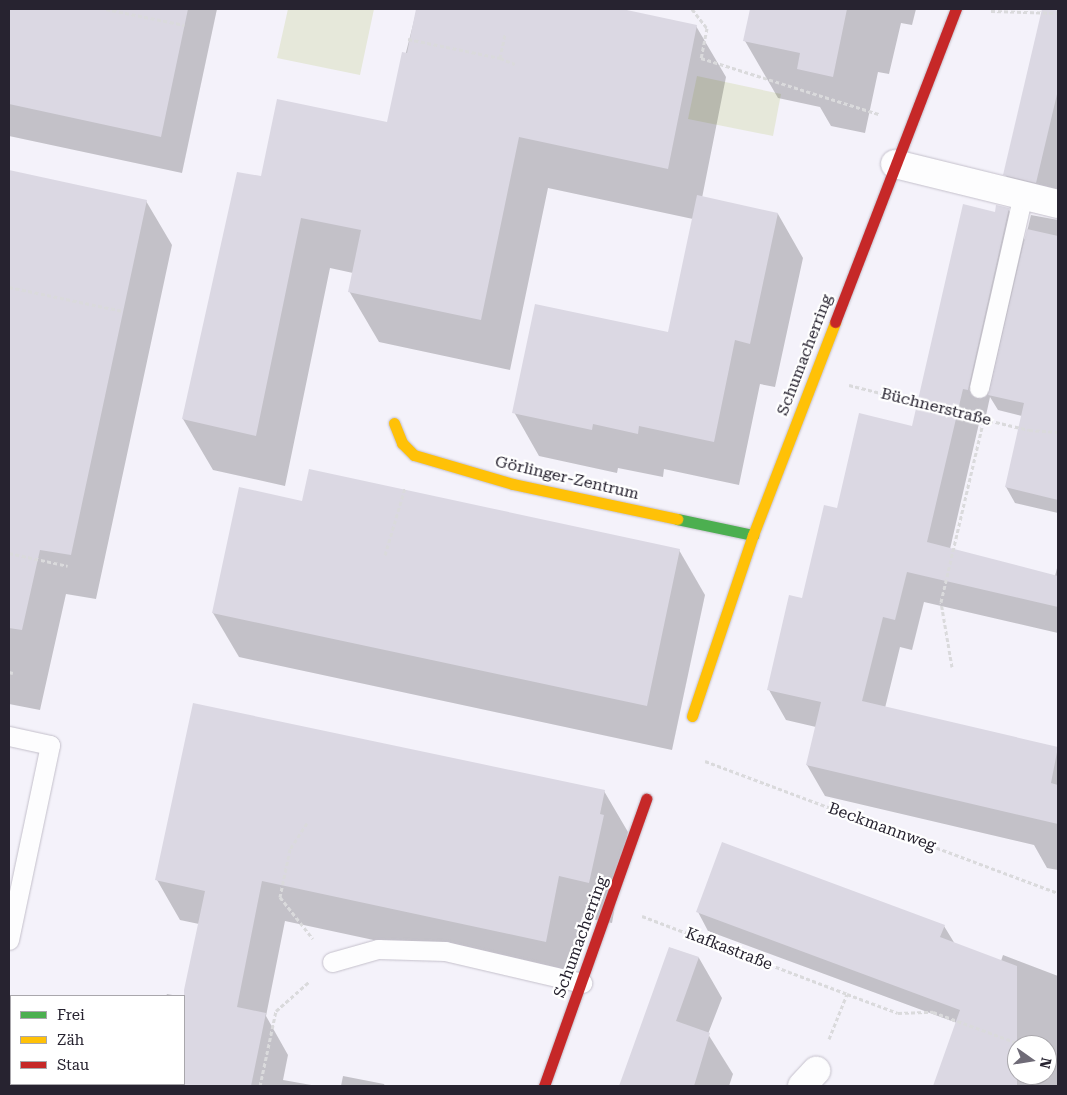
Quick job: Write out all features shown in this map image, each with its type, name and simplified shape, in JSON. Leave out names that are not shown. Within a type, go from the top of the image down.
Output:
[{"type":"street","name":"Schumacherring","points":[[692,716],[753,534],[956,9]]},
{"type":"street","points":[[895,164],[1058,204]]},
{"type":"street","points":[[394,423],[402,442],[414,455]]},
{"type":"street","name":"Görlinger-Zentrum","points":[[414,455],[512,484],[753,534]]},
{"type":"street","name":"Schumacherring","points":[[544,1086],[611,904],[646,799]]},
{"type":"lane","points":[[979,388],[1023,195]]},
{"type":"lane","points":[[9,736],[50,745],[9,940]]},
{"type":"lane","points":[[332,962],[378,949],[445,951],[582,983]]},
{"type":"path","points":[[106,9],[184,25]]},
{"type":"path","points":[[692,9],[707,28],[701,58],[911,124]]},
{"type":"path","points":[[956,9],[1058,13]]},
{"type":"path","points":[[500,58],[505,35]]},
{"type":"path","points":[[408,39],[500,58],[514,64]]},
{"type":"path","points":[[9,287],[123,311]]},
{"type":"path","name":"Büchnerstraße","points":[[815,377],[963,414]]},
{"type":"path","name":"Büchnerstraße","points":[[978,418],[1029,430],[1058,432]]},
{"type":"path","points":[[952,668],[941,602],[984,419]]},
{"type":"path","points":[[386,555],[414,455]]},
{"type":"path","points":[[9,553],[68,566]]},
{"type":"path","points":[[9,672],[13,673]]},
{"type":"path","name":"Beckmannweg","points":[[705,761],[1058,893]]},
{"type":"path","points":[[260,1086],[276,1011],[332,962],[280,897],[290,850],[307,823]]},
{"type":"path","name":"Kafkastraße","points":[[611,904],[898,1013],[933,1012],[1007,1039]]},
{"type":"path","points":[[809,1079],[847,994]]},
{"type":"shaded area","points":[[288,9],[374,9],[360,75],[277,58]]},
{"type":"shaded area","points":[[697,76],[781,94],[773,136],[688,119]]},
{"type":"building","points":[[9,9],[188,9],[161,137],[9,104]]},
{"type":"building","points":[[416,9],[622,9],[697,25],[668,169],[519,137],[481,320],[348,292],[361,230],[301,218],[256,436],[182,419],[237,172],[261,176],[277,99],[387,122],[402,52],[407,53]]},
{"type":"building","points":[[750,9],[847,9],[833,77],[797,69],[800,53],[743,41]]},
{"type":"building","points":[[1042,9],[1058,9],[1058,90],[1036,183],[1003,175]]},
{"type":"building","points":[[9,170],[147,200],[71,555],[40,550],[22,630],[9,628]]},
{"type":"building","points":[[697,195],[778,213],[750,344],[735,340],[714,442],[639,426],[638,434],[593,424],[592,430],[512,413],[535,304],[668,332]]},
{"type":"building","points":[[963,204],[995,212],[996,205],[1009,208],[968,390],[963,389],[927,542],[1058,576],[1058,607],[907,572],[895,620],[883,617],[862,701],[1058,747],[1051,783],[1058,785],[1058,824],[806,765],[821,702],[767,690],[789,595],[802,598],[824,505],[837,508],[859,413],[912,426]]},
{"type":"building","points":[[1027,229],[1058,236],[1058,500],[1005,487],[1024,403],[988,395]]},
{"type":"building","points":[[309,469],[680,549],[647,706],[212,613],[239,487],[302,501]]},
{"type":"building","points":[[193,703],[605,790],[600,814],[604,815],[589,883],[559,876],[546,942],[262,881],[237,1007],[266,1013],[251,1086],[184,1086],[184,990],[205,891],[155,880]]},
{"type":"building","points":[[722,842],[945,925],[940,937],[1017,966],[1017,1035],[1007,1035],[1007,1085],[1017,1086],[933,1086],[960,1010],[696,912]]},
{"type":"building","points":[[669,947],[699,957],[676,1021],[710,1033],[694,1086],[619,1086]]},
{"type":"traffic: fast","points":[[677,519],[753,535]]},
{"type":"traffic: slow","points":[[692,716],[753,535],[835,322]]},
{"type":"traffic: slow","points":[[394,423],[402,443],[414,455],[513,484],[677,519]]},
{"type":"traffic: jam","points":[[835,322],[956,9]]},
{"type":"traffic: jam","points":[[544,1086],[646,799]]}]
